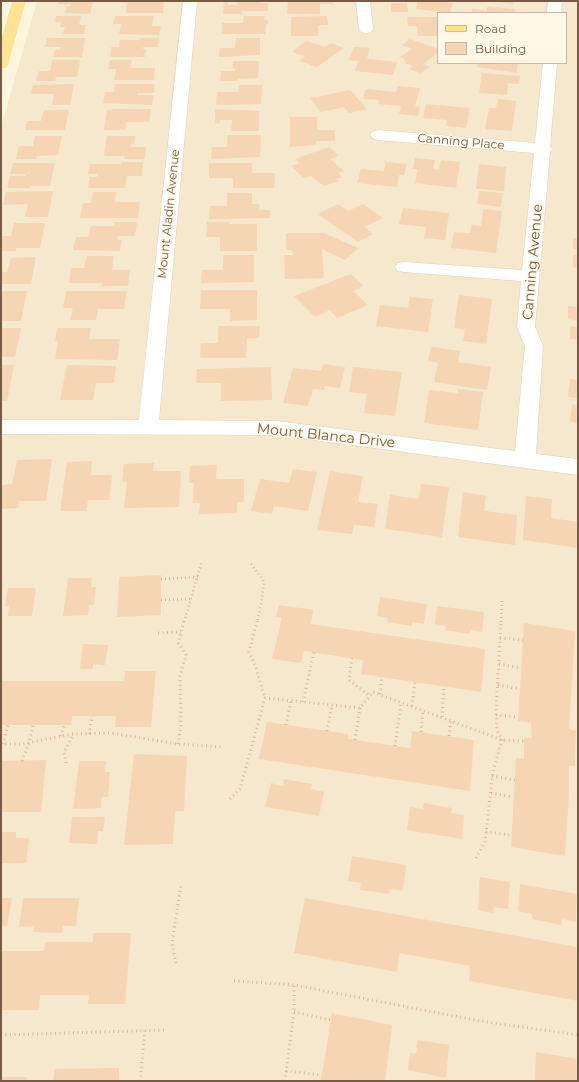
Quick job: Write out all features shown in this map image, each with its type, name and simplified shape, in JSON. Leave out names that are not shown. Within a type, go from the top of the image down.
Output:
[{"type":"main road","points":[[1,65],[19,1]]},
{"type":"street","name":"Mount Aladin Avenue","points":[[148,427],[190,1]]},
{"type":"street","points":[[363,1],[366,28]]},
{"type":"street","points":[[554,12],[555,1]]},
{"type":"street","name":"Canning Avenue","points":[[525,460],[534,346],[526,327],[544,149],[550,64]]},
{"type":"street","name":"Canning Place","points":[[378,135],[544,149]]},
{"type":"street","points":[[404,267],[531,276]]},
{"type":"street","name":"Mount Blanca Drive","points":[[1,426],[276,428],[578,467]]},
{"type":"path","points":[[178,744],[181,725],[180,676],[186,655],[178,643],[202,561]]},
{"type":"path","points":[[230,799],[240,789],[265,698],[255,665],[249,652],[261,605],[264,581],[251,564]]},
{"type":"path","points":[[161,579],[198,577]]},
{"type":"path","points":[[161,600],[190,599]]},
{"type":"path","points":[[476,858],[484,842],[492,776],[502,740],[497,730],[496,715],[502,600]]},
{"type":"path","points":[[158,633],[181,632]]},
{"type":"path","points":[[500,638],[523,640]]},
{"type":"path","points":[[303,702],[314,652]]},
{"type":"path","points":[[352,658],[349,680],[370,696]]},
{"type":"path","points":[[499,664],[522,668]]},
{"type":"path","points":[[380,694],[382,677]]},
{"type":"path","points":[[412,706],[415,682]]},
{"type":"path","points":[[498,685],[520,689]]},
{"type":"path","points":[[442,717],[444,686]]},
{"type":"path","points":[[355,740],[360,708],[373,692],[502,740],[524,741]]},
{"type":"path","points":[[265,698],[360,708]]},
{"type":"path","points":[[286,725],[291,701]]},
{"type":"path","points":[[395,746],[401,702]]},
{"type":"path","points":[[327,731],[332,705]]},
{"type":"path","points":[[420,732],[422,710]]},
{"type":"path","points":[[496,715],[518,717]]},
{"type":"path","points":[[89,734],[92,716]]},
{"type":"path","points":[[449,736],[451,721]]},
{"type":"path","points":[[8,725],[2,744],[29,743],[73,734],[110,733],[178,744],[223,747]]},
{"type":"path","points":[[22,761],[29,743],[33,725]]},
{"type":"path","points":[[61,737],[64,725]]},
{"type":"path","points":[[66,763],[64,752],[73,734]]},
{"type":"path","points":[[492,776],[515,780]]},
{"type":"path","points":[[491,793],[513,797]]},
{"type":"path","points":[[486,832],[511,835]]},
{"type":"path","points":[[176,963],[172,943],[181,884]]},
{"type":"path","points":[[234,981],[294,985],[480,1021],[578,1035]]},
{"type":"path","points":[[285,1081],[294,1012],[294,985]]},
{"type":"path","points":[[294,1012],[331,1020]]},
{"type":"path","points":[[140,1081],[145,1030]]},
{"type":"path","points":[[1,1035],[166,1030]]},
{"type":"path","points":[[286,1071],[322,1075]]},
{"type":"shaded area","points":[[37,1],[578,1],[578,1081],[1,1081],[1,127]]},
{"type":"building","points":[[58,1],[93,1],[90,14],[65,13],[67,7],[70,7],[71,4],[57,4]]},
{"type":"building","points":[[122,1],[164,2],[163,13],[126,13],[127,3],[121,3]]},
{"type":"building","points":[[224,1],[228,1],[228,5],[237,5],[237,1],[260,1],[260,3],[268,3],[268,11],[242,11],[242,14],[223,14]]},
{"type":"building","points":[[288,1],[333,1],[333,4],[320,4],[320,14],[287,14]]},
{"type":"building","points":[[418,1],[453,3],[450,12],[416,9]]},
{"type":"building","points":[[490,1],[513,1],[513,4]]},
{"type":"building","points":[[391,3],[407,3],[408,12],[391,12]]},
{"type":"building","points":[[487,7],[515,9],[515,12],[472,12],[472,9],[487,11]]},
{"type":"building","points":[[56,16],[81,16],[79,25],[86,25],[84,34],[63,34],[65,27],[60,27],[61,22],[55,22]]},
{"type":"building","points":[[115,16],[154,16],[152,26],[161,26],[159,35],[119,34],[121,24],[113,24]]},
{"type":"building","points":[[244,16],[265,16],[264,20],[268,20],[268,24],[266,24],[265,34],[222,34],[222,23],[243,23]]},
{"type":"building","points":[[327,16],[328,25],[318,25],[318,36],[291,36],[291,17]]},
{"type":"building","points":[[407,17],[437,17],[437,36],[418,36],[417,26],[408,26]]},
{"type":"building","points":[[47,38],[85,38],[82,57],[53,57],[55,50],[60,50],[61,47],[45,47]]},
{"type":"building","points":[[140,38],[159,38],[158,47],[143,47],[143,49],[146,49],[145,57],[110,57],[111,47],[119,47],[120,40],[139,40]]},
{"type":"building","points":[[236,38],[260,38],[260,55],[219,57],[220,48],[235,48]]},
{"type":"building","points":[[410,39],[437,49],[437,54],[423,64],[430,67],[421,73],[409,69],[413,66],[405,63],[407,62],[404,60],[405,59],[400,57],[412,49],[402,45]]},
{"type":"building","points":[[306,41],[325,47],[331,43],[344,48],[317,67],[299,61],[305,56],[292,52]]},
{"type":"building","points":[[354,47],[370,48],[367,59],[397,62],[393,75],[355,71],[358,61],[349,60]]},
{"type":"building","points":[[52,60],[80,60],[77,77],[56,77],[55,81],[36,81],[39,71],[50,71]]},
{"type":"building","points":[[110,60],[132,60],[130,68],[155,68],[154,80],[114,80],[116,69],[108,69]]},
{"type":"building","points":[[233,61],[259,61],[258,78],[238,79],[238,81],[220,81],[221,71],[235,71],[235,68],[233,68]]},
{"type":"building","points":[[478,64],[518,64],[517,73],[477,67]]},
{"type":"building","points":[[482,73],[520,76],[519,84],[508,83],[507,95],[479,93]]},
{"type":"building","points":[[74,84],[70,105],[52,105],[54,94],[31,94],[33,85]]},
{"type":"building","points":[[115,84],[155,84],[154,93],[137,93],[137,95],[154,95],[152,105],[103,103],[105,92],[114,92]]},
{"type":"building","points":[[239,85],[262,85],[261,104],[216,105],[217,92],[238,92]]},
{"type":"building","points":[[398,86],[420,88],[415,106],[420,107],[418,116],[399,114],[401,106],[378,104],[379,100],[363,99],[366,89],[396,92]]},
{"type":"building","points":[[350,90],[367,109],[349,113],[344,107],[321,112],[310,98]]},
{"type":"building","points":[[498,99],[516,101],[512,131],[485,129],[489,108],[496,108]]},
{"type":"building","points":[[426,104],[470,108],[466,128],[446,126],[447,120],[423,118]]},
{"type":"building","points":[[151,109],[149,122],[126,122],[125,130],[104,130],[107,110]]},
{"type":"building","points":[[215,109],[259,111],[259,131],[231,131],[232,120],[220,120],[220,124],[215,123]]},
{"type":"building","points":[[44,110],[69,110],[65,130],[25,130],[27,121],[41,121]]},
{"type":"building","points":[[290,117],[317,117],[317,130],[335,130],[335,141],[316,141],[316,145],[290,147]]},
{"type":"building","points":[[228,135],[261,135],[260,157],[211,159],[212,147],[227,147]]},
{"type":"building","points":[[35,136],[62,136],[58,155],[37,156],[36,159],[16,159],[19,146],[33,146]]},
{"type":"building","points":[[107,136],[135,136],[134,144],[131,144],[131,147],[146,147],[145,159],[124,159],[125,156],[104,156]]},
{"type":"building","points":[[329,147],[339,156],[330,159],[344,171],[338,173],[342,177],[336,179],[339,181],[324,186],[311,176],[304,178],[291,166],[299,163],[295,159]]},
{"type":"building","points":[[415,158],[435,160],[433,169],[439,170],[441,160],[460,162],[456,188],[415,183],[418,169],[413,169]]},
{"type":"building","points":[[121,162],[143,162],[142,176],[127,176],[125,188],[88,188],[90,177],[97,177],[98,174],[88,174],[90,164],[121,164]]},
{"type":"building","points":[[386,162],[407,164],[404,175],[399,175],[397,187],[357,183],[361,169],[384,171]]},
{"type":"building","points":[[13,163],[55,163],[50,186],[7,188],[10,176],[26,176],[26,174],[10,174]]},
{"type":"building","points":[[209,163],[252,163],[252,173],[275,173],[274,188],[233,188],[233,178],[209,178]]},
{"type":"building","points":[[479,164],[506,167],[504,191],[476,189]]},
{"type":"building","points":[[53,191],[48,217],[25,217],[28,204],[3,205],[6,192]]},
{"type":"building","points":[[479,191],[503,193],[501,207],[477,204]]},
{"type":"building","points":[[93,192],[116,192],[115,202],[140,202],[138,218],[80,218],[83,203],[91,203]]},
{"type":"building","points":[[227,193],[252,193],[252,204],[260,204],[259,210],[270,210],[270,218],[209,219],[210,206],[227,206]]},
{"type":"building","points":[[338,204],[348,211],[363,204],[383,218],[364,227],[373,234],[358,242],[318,214]]},
{"type":"building","points":[[403,208],[449,213],[445,240],[424,238],[426,227],[399,224]]},
{"type":"building","points":[[483,209],[502,211],[496,253],[451,248],[454,232],[470,233],[471,225],[481,226]]},
{"type":"building","points":[[114,222],[137,222],[135,236],[118,236],[117,240],[122,240],[120,251],[73,250],[76,237],[88,237],[91,226],[114,226]]},
{"type":"building","points":[[207,222],[257,224],[257,251],[220,251],[220,237],[206,237]]},
{"type":"building","points":[[14,223],[45,223],[40,248],[16,248],[16,251],[1,251],[1,236],[11,236]]},
{"type":"building","points":[[286,233],[324,233],[358,248],[345,260],[322,249],[324,278],[285,279],[284,255],[293,255],[292,250],[286,250]]},
{"type":"building","points":[[573,238],[578,238],[578,250],[573,249]]},
{"type":"building","points":[[223,255],[254,255],[254,282],[201,283],[202,270],[223,270]]},
{"type":"building","points":[[573,255],[578,255],[578,268],[573,267]]},
{"type":"building","points":[[87,256],[114,256],[112,270],[130,270],[128,286],[102,286],[102,283],[69,283],[71,268],[84,268]]},
{"type":"building","points":[[36,257],[31,284],[1,284],[1,272],[7,272],[11,258]]},
{"type":"building","points":[[351,274],[364,286],[353,291],[368,305],[337,318],[330,310],[315,317],[294,296]]},
{"type":"building","points":[[201,290],[257,290],[257,320],[230,321],[230,309],[200,309]]},
{"type":"building","points":[[1,291],[27,291],[21,321],[1,321]]},
{"type":"building","points":[[66,291],[127,291],[124,309],[98,309],[96,320],[70,320],[73,308],[63,308]]},
{"type":"building","points":[[459,295],[492,299],[486,344],[463,341],[465,329],[454,328]]},
{"type":"building","points":[[410,297],[433,299],[428,332],[376,326],[380,305],[408,308]]},
{"type":"building","points":[[568,306],[578,307],[578,321],[568,319]]},
{"type":"building","points":[[218,326],[260,326],[259,338],[247,338],[246,358],[200,358],[201,343],[218,343]]},
{"type":"building","points":[[570,326],[578,327],[578,339],[570,339]]},
{"type":"building","points":[[1,328],[21,328],[15,357],[1,357]]},
{"type":"building","points":[[57,328],[91,328],[89,339],[120,339],[117,360],[55,359],[58,341],[55,341]]},
{"type":"building","points":[[431,347],[460,351],[458,362],[491,367],[487,390],[434,382],[438,363],[428,361]]},
{"type":"building","points":[[323,364],[345,367],[340,388],[325,386],[324,390],[313,389],[308,406],[283,403],[293,368],[321,371]]},
{"type":"building","points":[[1,365],[14,365],[7,401],[1,401]]},
{"type":"building","points":[[67,365],[116,366],[114,383],[96,383],[93,400],[60,400]]},
{"type":"building","points":[[271,367],[272,400],[221,401],[221,383],[196,383],[197,369]]},
{"type":"building","points":[[353,367],[402,372],[395,416],[364,413],[367,394],[349,392]]},
{"type":"building","points":[[570,379],[578,380],[578,398],[568,397]]},
{"type":"building","points":[[458,389],[483,392],[478,430],[424,423],[429,390],[458,393]]},
{"type":"building","points":[[572,404],[578,405],[578,423],[570,422]]},
{"type":"building","points":[[52,459],[46,501],[19,501],[18,508],[1,509],[1,485],[12,484],[17,460]]},
{"type":"building","points":[[92,461],[91,475],[112,475],[109,500],[88,500],[86,511],[60,511],[67,462]]},
{"type":"building","points":[[154,463],[153,471],[181,471],[179,507],[124,508],[127,482],[122,482],[124,464]]},
{"type":"building","points":[[217,465],[216,479],[244,479],[244,502],[237,502],[237,513],[199,514],[200,503],[193,503],[194,483],[189,483],[190,466]]},
{"type":"building","points":[[293,469],[317,472],[308,511],[274,506],[272,514],[251,511],[260,479],[289,483]]},
{"type":"building","points":[[330,471],[363,476],[358,502],[378,504],[374,527],[354,525],[352,534],[317,530]]},
{"type":"building","points":[[421,484],[449,487],[442,537],[385,529],[390,495],[419,499]]},
{"type":"building","points":[[463,492],[486,496],[484,511],[517,515],[515,545],[458,537]]},
{"type":"building","points":[[526,496],[552,499],[551,518],[578,522],[578,548],[523,540]]},
{"type":"building","points":[[161,575],[161,615],[117,617],[119,577]]},
{"type":"building","points":[[68,578],[92,578],[91,587],[96,587],[94,605],[89,605],[88,615],[63,616]]},
{"type":"building","points":[[8,588],[36,588],[32,616],[8,616],[9,606],[5,606]]},
{"type":"building","points":[[380,597],[427,604],[424,624],[412,622],[412,626],[387,622],[388,618],[377,616]]},
{"type":"building","points":[[279,605],[314,610],[310,624],[485,649],[481,692],[361,674],[363,660],[304,651],[301,663],[272,659],[282,618],[276,617]]},
{"type":"building","points":[[437,606],[484,612],[482,632],[471,630],[470,634],[445,630],[446,626],[435,624]]},
{"type":"building","points":[[524,623],[575,631],[569,729],[576,731],[575,766],[569,766],[565,856],[511,847],[516,758],[524,759],[524,738],[532,738],[531,723],[518,721]]},
{"type":"building","points":[[83,644],[108,645],[105,665],[93,664],[93,669],[80,669]]},
{"type":"building","points":[[125,671],[156,671],[151,727],[115,727],[116,716],[72,716],[71,725],[1,725],[1,681],[124,681]]},
{"type":"building","points":[[267,722],[348,734],[348,739],[410,748],[412,731],[474,740],[470,791],[259,759]]},
{"type":"building","points":[[134,754],[187,756],[184,811],[175,811],[173,844],[124,845]]},
{"type":"building","points":[[46,760],[41,812],[1,812],[1,761]]},
{"type":"building","points":[[79,761],[106,761],[105,772],[110,772],[108,797],[102,797],[101,808],[73,809]]},
{"type":"building","points":[[284,779],[312,784],[311,789],[324,792],[319,816],[265,807],[271,783],[283,786]]},
{"type":"building","points":[[424,803],[452,808],[451,813],[464,815],[462,839],[407,830],[410,807],[423,809]]},
{"type":"building","points":[[72,817],[105,817],[103,831],[98,831],[97,844],[69,843]]},
{"type":"building","points":[[1,832],[16,832],[16,838],[29,838],[26,863],[1,863]]},
{"type":"building","points":[[352,856],[406,865],[403,891],[390,889],[389,894],[360,890],[361,883],[348,881]]},
{"type":"building","points":[[480,877],[510,882],[508,909],[494,907],[493,913],[478,910]]},
{"type":"building","points":[[520,884],[577,894],[576,922],[562,919],[562,925],[532,919],[532,914],[518,911]]},
{"type":"building","points":[[1,898],[12,898],[7,926],[1,926]]},
{"type":"building","points":[[23,898],[79,898],[76,926],[63,926],[62,933],[33,932],[34,926],[19,927]]},
{"type":"building","points":[[305,898],[578,947],[578,1001],[469,981],[470,966],[399,953],[397,972],[294,953]]},
{"type":"building","points":[[93,933],[131,933],[125,1004],[88,1004],[89,995],[40,995],[39,1010],[1,1010],[1,951],[44,951],[45,942],[93,942]]},
{"type":"building","points":[[332,1013],[392,1025],[385,1081],[321,1081]]},
{"type":"building","points":[[418,1040],[449,1045],[446,1078],[408,1070],[410,1053],[416,1054]]},
{"type":"building","points":[[536,1052],[578,1059],[578,1081],[535,1081]]},
{"type":"building","points":[[119,1068],[119,1081],[53,1081],[55,1069]]},
{"type":"building","points":[[1,1077],[27,1077],[27,1081],[1,1081]]}]
